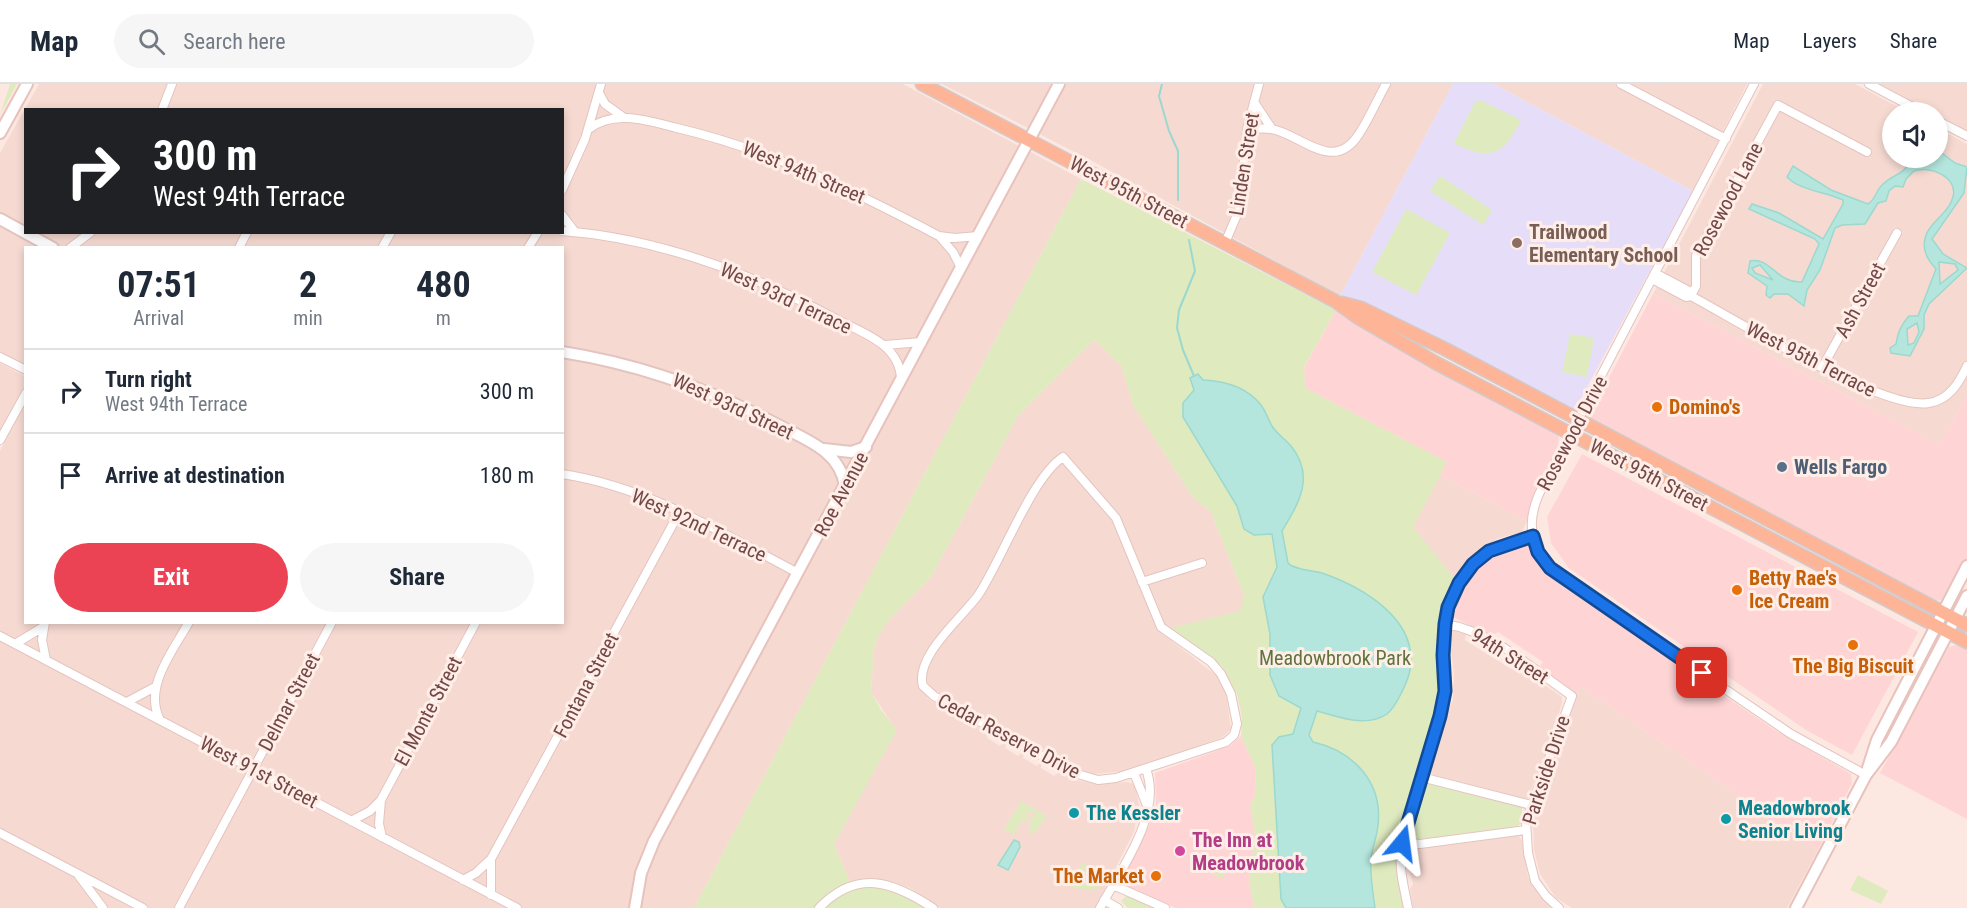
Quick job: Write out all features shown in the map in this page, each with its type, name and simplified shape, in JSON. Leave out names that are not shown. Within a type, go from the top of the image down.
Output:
[{"type":"main road","points":[[0,133],[27,84]]},
{"type":"main road","name":"West 95th Street","points":[[923,84],[1335,301],[1357,317],[1436,363],[1967,642]]},
{"type":"main road","name":"Roe Avenue","points":[[634,908],[641,873],[654,841],[1059,84]]},
{"type":"main road","points":[[0,219],[24,232]]},
{"type":"main road","points":[[27,234],[49,246]]},
{"type":"main road","name":"West 95th Street","points":[[1335,301],[1361,308],[1382,318],[1967,625]]},
{"type":"main road","name":"West 93rd Street","points":[[564,352],[622,363],[692,384],[824,449],[841,471],[845,486]]},
{"type":"main road","points":[[824,449],[851,452],[866,447]]},
{"type":"main road","points":[[1866,775],[1877,740],[1967,566]]},
{"type":"main road","points":[[1796,908],[1866,775],[1891,742],[1967,596]]},
{"type":"street","points":[[163,108],[172,84]]},
{"type":"street","points":[[564,185],[589,129],[601,84]]},
{"type":"street","name":"Linden Street","points":[[1225,243],[1239,210],[1247,129],[1259,84]]},
{"type":"street","points":[[1247,129],[1272,129],[1316,150],[1336,151],[1345,147],[1359,135],[1386,84]]},
{"type":"street","points":[[1621,84],[1726,139]]},
{"type":"street","name":"Rosewood Drive","points":[[1533,536],[1536,502],[1754,84]]},
{"type":"street","points":[[1869,84],[1903,102]]},
{"type":"street","name":"West 94th Street","points":[[599,93],[607,107],[625,118]]},
{"type":"street","points":[[1254,102],[1272,129]]},
{"type":"street","name":"Rosewood Lane","points":[[1692,296],[1696,286],[1696,256],[1778,105],[1867,152]]},
{"type":"street","name":"West 94th Street","points":[[589,129],[602,121],[625,118],[706,135],[789,162],[835,182],[939,236],[955,238],[978,236]]},
{"type":"street","points":[[1948,126],[1967,136]]},
{"type":"street","points":[[564,218],[575,232]]},
{"type":"street","name":"West 93rd Terrace","points":[[564,231],[649,245],[733,271],[776,288],[885,345]]},
{"type":"street","name":"Ash Street","points":[[1823,366],[1897,233]]},
{"type":"street","points":[[73,246],[89,235]]},
{"type":"street","points":[[939,236],[953,252],[961,268]]},
{"type":"street","name":"West 95th Terrace","points":[[1654,276],[1686,297],[1692,296],[1869,391],[1890,398],[1916,404],[1936,402],[1950,393],[1967,366]]},
{"type":"street","points":[[885,345],[922,342]]},
{"type":"street","points":[[885,345],[898,363],[901,382]]},
{"type":"street","points":[[0,357],[24,369]]},
{"type":"street","points":[[0,440],[24,397]]},
{"type":"street","name":"Cedar Reserve Drive","points":[[1064,457],[1116,518],[1142,582],[1161,627],[1211,662],[1221,674],[1231,694],[1237,724],[1234,735],[1226,742],[1108,780],[1080,776],[934,696],[923,686],[923,672],[942,635],[974,601],[1042,477],[1064,457]]},
{"type":"street","name":"West 92nd Terrace","points":[[564,475],[633,492],[680,511],[798,573]]},
{"type":"street","name":"Fontana Street","points":[[464,880],[476,873],[491,859],[680,511]]},
{"type":"street","points":[[1408,908],[1401,868],[1402,843],[1445,691],[1443,655],[1448,607],[1459,583],[1473,564],[1489,551],[1533,536],[1545,563],[1568,582],[1788,731],[1866,775]]},
{"type":"street","points":[[1142,582],[1202,563]]},
{"type":"street","points":[[160,720],[155,706],[155,687],[188,624]]},
{"type":"street","name":"Delmar Street","points":[[179,908],[331,624]]},
{"type":"street","name":"El Monte Street","points":[[351,820],[370,811],[381,800],[475,624]]},
{"type":"street","name":"94th Street","points":[[1445,624],[1461,626],[1481,635],[1572,696]]},
{"type":"street","points":[[15,644],[44,625],[46,660]]},
{"type":"street","name":"West 91st Street","points":[[0,636],[517,908]]},
{"type":"street","points":[[127,702],[155,687]]},
{"type":"street","name":"Parkside Drive","points":[[1559,908],[1546,896],[1535,880],[1526,830],[1531,805],[1572,696]]},
{"type":"street","points":[[1118,908],[1102,904],[1140,831],[1148,808],[1152,789],[1146,769]]},
{"type":"street","points":[[1134,772],[1148,808]]},
{"type":"street","points":[[1421,777],[1531,805]]},
{"type":"street","name":"El Monte Street","points":[[381,800],[379,824],[382,837]]},
{"type":"street","points":[[1402,843],[1420,844],[1526,830]]},
{"type":"street","points":[[0,833],[143,908]]},
{"type":"street","name":"Fontana Street","points":[[491,859],[491,895]]},
{"type":"street","points":[[78,875],[103,908]]},
{"type":"street","points":[[819,908],[850,885],[874,883],[896,887],[933,908]]},
{"type":"street","points":[[1113,885],[1165,908]]},
{"type":"shaded area","points":[[39,84],[598,84],[593,110],[599,109],[606,84],[903,84],[1081,179],[694,908],[0,908],[0,451],[24,405],[24,624],[564,624],[564,246],[24,246],[24,365],[0,352],[0,153],[24,111],[24,234],[564,234],[564,108],[25,108]]},
{"type":"shaded area","points":[[942,84],[1453,84],[1340,296],[1092,161]]},
{"type":"shaded area","name":"Trailwood Elementary School","points":[[1453,84],[1494,84],[1693,191],[1573,413],[1394,320],[1340,296]]},
{"type":"shaded area","points":[[1494,84],[1747,84],[1693,191]]},
{"type":"shaded area","points":[[1763,84],[1855,84],[1889,102],[1882,102],[1882,168],[1948,168],[1948,134],[1967,144],[1967,395],[1940,445],[1653,294]]},
{"type":"shaded area","points":[[1879,84],[1967,84],[1967,131],[1948,121],[1948,102],[1914,102]]},
{"type":"shaded area","points":[[1653,294],[1940,445],[1967,395],[1967,560],[1944,601],[1935,600],[1794,525],[1773,517],[1590,419],[1592,410]]},
{"type":"shaded area","points":[[1336,310],[1559,435],[1558,448],[1534,493],[1527,521],[1440,475],[1447,462],[1305,388],[1304,368]]},
{"type":"shaded area","points":[[1094,340],[1121,365],[1133,405],[1192,496],[1211,512],[1244,596],[1241,611],[1159,631],[1217,676],[1226,693],[1231,729],[1223,737],[1127,771],[1092,774],[933,690],[927,698],[988,732],[987,738],[1000,746],[1005,741],[1007,743],[1005,748],[1018,756],[1023,751],[1025,753],[1023,758],[1037,766],[1042,761],[1041,768],[1054,776],[1060,771],[1076,780],[1096,784],[1126,782],[1135,784],[1139,805],[1134,832],[1095,908],[939,908],[910,888],[890,881],[872,878],[850,882],[834,844],[896,730],[871,692],[874,650],[878,637],[888,621],[931,577],[1018,416]]},
{"type":"shaded area","points":[[0,363],[24,376],[24,389],[0,433]]},
{"type":"shaded area","points":[[1582,454],[1918,632],[1852,755],[1806,730],[1569,568],[1551,543],[1547,517]]},
{"type":"shaded area","points":[[1440,475],[1527,521],[1522,532],[1499,538],[1480,549],[1464,565],[1455,579],[1412,527]]},
{"type":"shaded area","points":[[1521,543],[1529,547],[1542,569],[1559,584],[1775,730],[1851,774],[1852,783],[1818,850],[1580,686],[1577,694],[1539,668],[1543,662],[1498,632],[1492,636],[1453,617],[1453,607],[1457,605],[1466,584],[1479,568],[1479,564],[1503,548]]},
{"type":"shaded area","points":[[1453,631],[1466,634],[1465,640],[1511,669],[1517,666],[1562,697],[1549,746],[1527,800],[1437,778],[1429,771],[1453,699],[1454,674],[1449,635]]},
{"type":"shaded area","points":[[1956,645],[1967,649],[1967,819],[1880,773],[1949,647]]},
{"type":"shaded area","points":[[1580,686],[1818,850],[1787,908],[1572,908],[1556,898],[1540,874],[1534,850],[1533,821]]},
{"type":"shaded area","points":[[1241,736],[1255,767],[1256,792],[1250,805],[1255,834],[1249,882],[1254,908],[1176,908],[1125,887],[1121,879],[1149,826],[1156,805],[1155,773],[1230,746]]},
{"type":"shaded area","points":[[1517,834],[1522,840],[1528,877],[1551,908],[1413,908],[1410,889],[1413,884],[1407,859],[1408,850]]},
{"type":"green space","points":[[10,84],[17,84],[0,115]]},
{"type":"green space","points":[[1480,100],[1521,120],[1508,141],[1494,152],[1477,152],[1454,143],[1475,102]]},
{"type":"green space","points":[[1440,176],[1492,210],[1483,225],[1430,191]]},
{"type":"green space","name":"Meadowbrook Park","points":[[1081,179],[1336,310],[1304,367],[1305,388],[1447,462],[1413,527],[1455,579],[1447,595],[1440,620],[1440,700],[1411,791],[1397,849],[1403,908],[1254,908],[1249,882],[1255,834],[1250,805],[1256,792],[1255,767],[1241,736],[1242,717],[1237,694],[1222,666],[1170,628],[1240,611],[1244,596],[1211,512],[1192,496],[1133,405],[1121,365],[1094,340],[1018,416],[931,577],[888,621],[874,649],[871,692],[881,710],[897,730],[834,844],[853,889],[872,887],[890,890],[925,908],[694,908]]},
{"type":"green space","points":[[1406,209],[1450,233],[1416,295],[1372,272]]},
{"type":"green space","points":[[1570,334],[1594,338],[1587,377],[1562,372]]},
{"type":"green space","points":[[1427,783],[1522,808],[1522,823],[1518,826],[1413,840],[1410,835],[1415,824],[1423,786]]},
{"type":"green space","points":[[1021,801],[1047,816],[1034,834],[1028,832],[1032,826],[1028,823],[1035,814],[1029,811],[1026,822],[1022,820],[1014,835],[1004,830]]},
{"type":"green space","points":[[1208,860],[1227,869],[1222,879],[1203,869]]},
{"type":"green space","points":[[1083,862],[1099,876],[1100,885],[1096,890],[1070,886]]},
{"type":"green space","points":[[1858,875],[1888,891],[1881,904],[1850,890]]},
{"type":"green space","points":[[1127,895],[1155,908],[1128,908],[1121,901]]},
{"type":"water","points":[[1948,158],[1967,167],[1964,193],[1932,239],[1943,254],[1967,268],[1929,304],[1924,315],[1924,329],[1910,356],[1891,353],[1890,348],[1896,344],[1900,329],[1909,316],[1918,316],[1936,269],[1928,258],[1924,245],[1928,230],[1948,208],[1953,197],[1951,184],[1941,174],[1928,170],[1914,171],[1906,179],[1903,187],[1895,186],[1889,191],[1886,201],[1878,203],[1865,224],[1842,225],[1835,228],[1820,270],[1807,290],[1804,306],[1788,294],[1774,294],[1770,298],[1766,295],[1767,286],[1748,273],[1750,261],[1763,262],[1786,279],[1802,282],[1819,244],[1815,239],[1749,209],[1752,204],[1779,213],[1823,239],[1843,204],[1843,200],[1792,181],[1787,177],[1793,166],[1831,190],[1868,204],[1887,180],[1905,168],[1948,168]],"holes":[[[1939,262],[1955,264],[1958,270],[1940,284]],[[1760,265],[1773,280],[1755,273],[1752,268]],[[1917,323],[1919,332],[1914,343],[1908,345],[1907,329]]]},
{"type":"water","points":[[1198,374],[1203,380],[1235,386],[1249,394],[1263,408],[1274,429],[1291,446],[1298,457],[1302,469],[1302,490],[1294,511],[1282,531],[1288,563],[1294,567],[1338,579],[1370,596],[1397,621],[1406,635],[1410,652],[1410,670],[1401,694],[1390,711],[1379,718],[1362,721],[1317,711],[1309,735],[1313,742],[1327,746],[1352,761],[1370,782],[1376,795],[1378,825],[1371,868],[1375,908],[1286,908],[1281,899],[1272,745],[1279,737],[1293,734],[1301,708],[1279,696],[1270,675],[1270,634],[1263,597],[1277,567],[1272,534],[1254,535],[1244,529],[1237,506],[1183,417],[1183,403],[1194,390],[1190,378]]},
{"type":"water","points":[[1014,840],[1019,842],[1020,847],[1008,870],[998,865]]},
{"type":"waterway","points":[[1162,84],[1159,96],[1169,131],[1178,151],[1178,200]]},
{"type":"waterway","points":[[1189,240],[1195,271],[1179,310],[1177,328],[1194,376]]},
{"type":"place","name":"Trailwood Elementary School","points":[[1517,243]]},
{"type":"place","name":"Domino's","points":[[1657,407]]},
{"type":"place","name":"Wells Fargo","points":[[1782,467]]},
{"type":"place","name":"Betty Rae's Ice Cream","points":[[1737,590]]},
{"type":"place","name":"The Big Biscuit","points":[[1853,645]]},
{"type":"place","name":"The Kessler","points":[[1074,813]]},
{"type":"place","name":"Meadowbrook Senior Living","points":[[1726,819]]},
{"type":"place","name":"The Inn at Meadowbrook","points":[[1180,851]]},
{"type":"place","name":"The Market","points":[[1156,876]]},
{"type":"route","points":[[1402,843],[1440,716],[1445,691],[1443,655],[1448,607],[1459,583],[1473,564],[1489,551],[1533,536],[1538,552],[1550,568],[1702,673]]}]
